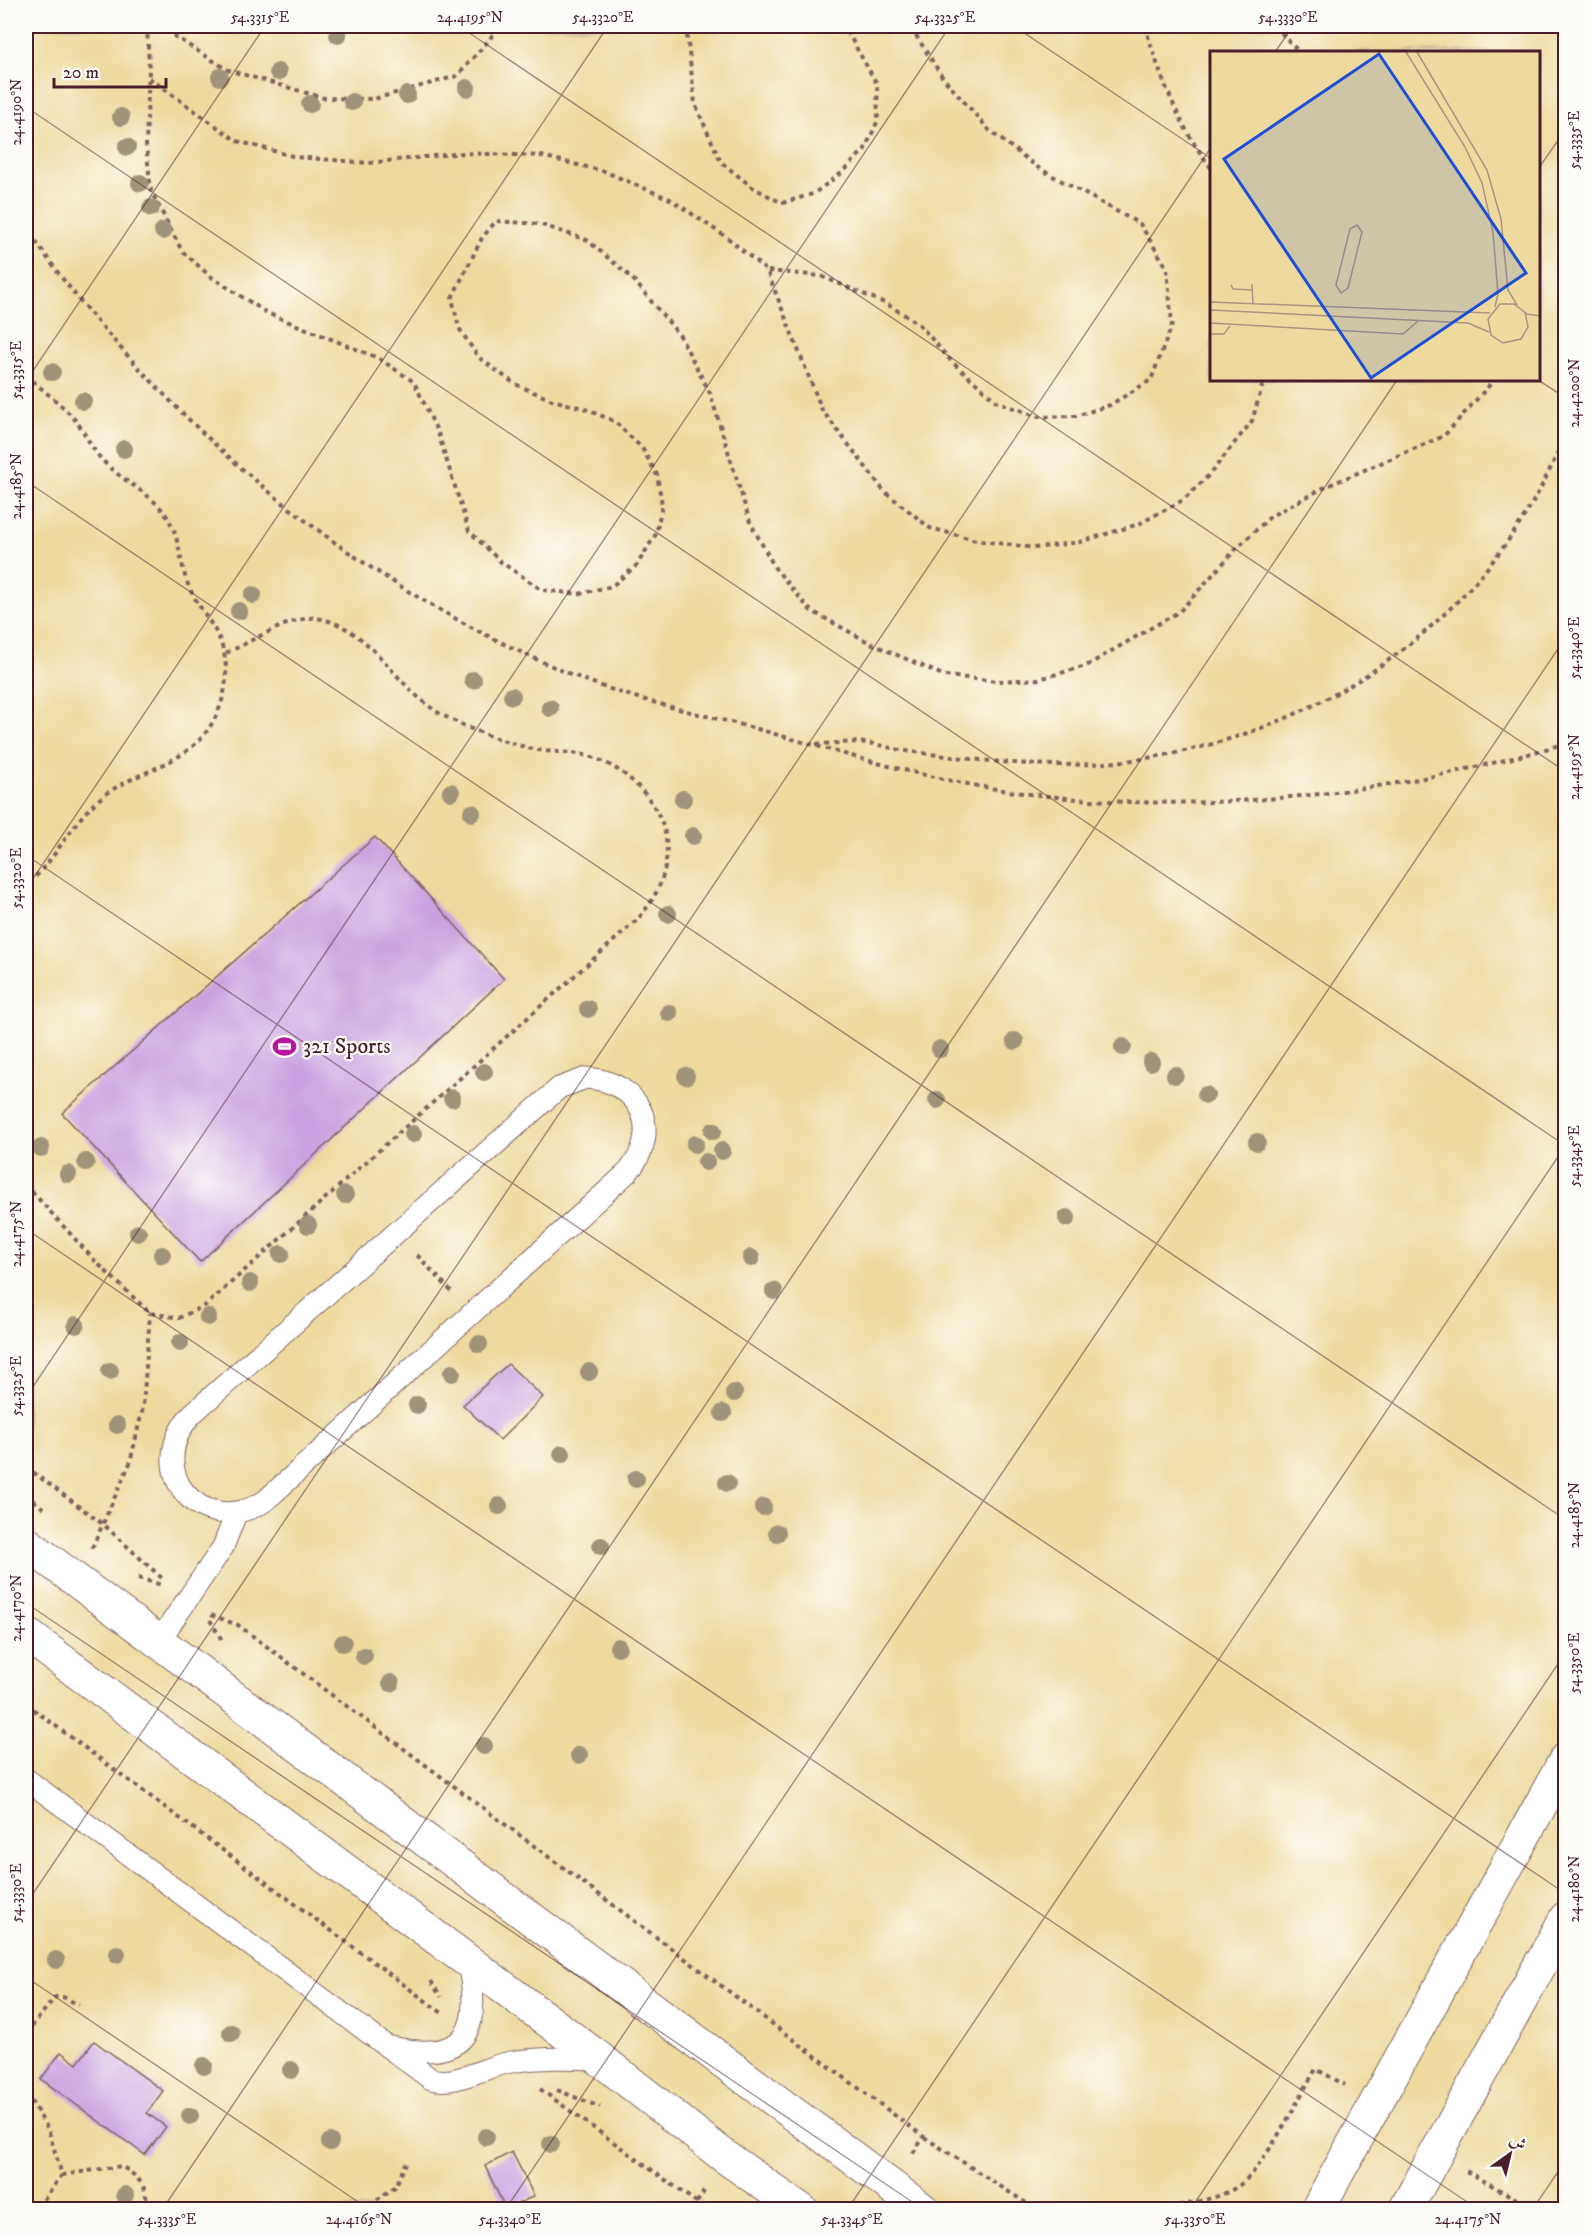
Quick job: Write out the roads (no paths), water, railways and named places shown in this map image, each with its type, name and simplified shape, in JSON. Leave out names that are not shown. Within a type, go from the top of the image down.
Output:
[{"type":"main road","points":[[26,1543],[923,2210]]},
{"type":"main road","points":[[26,1634],[600,2059],[724,2156],[801,2210]]},
{"type":"main road","points":[[1317,2210],[1566,1759]]},
{"type":"main road","points":[[1405,2210],[1566,1918]]},
{"type":"lane","points":[[586,1078],[616,1083],[628,1092],[644,1117],[644,1146],[638,1160],[265,1501],[252,1509],[236,1514],[220,1514],[204,1509],[190,1500],[180,1487],[171,1457],[174,1441],[181,1426],[559,1088],[586,1078]]},
{"type":"lane","points":[[159,1641],[223,1547],[236,1514]]},
{"type":"lane","points":[[26,1779],[431,2079],[440,2082],[508,2062],[544,2058],[600,2059]]},
{"type":"lane","points":[[385,2045],[432,2053],[454,2045],[472,2021],[475,2007],[468,1963]]},
{"type":"place","name":"321 Sports","points":[[285,1046]]}]
